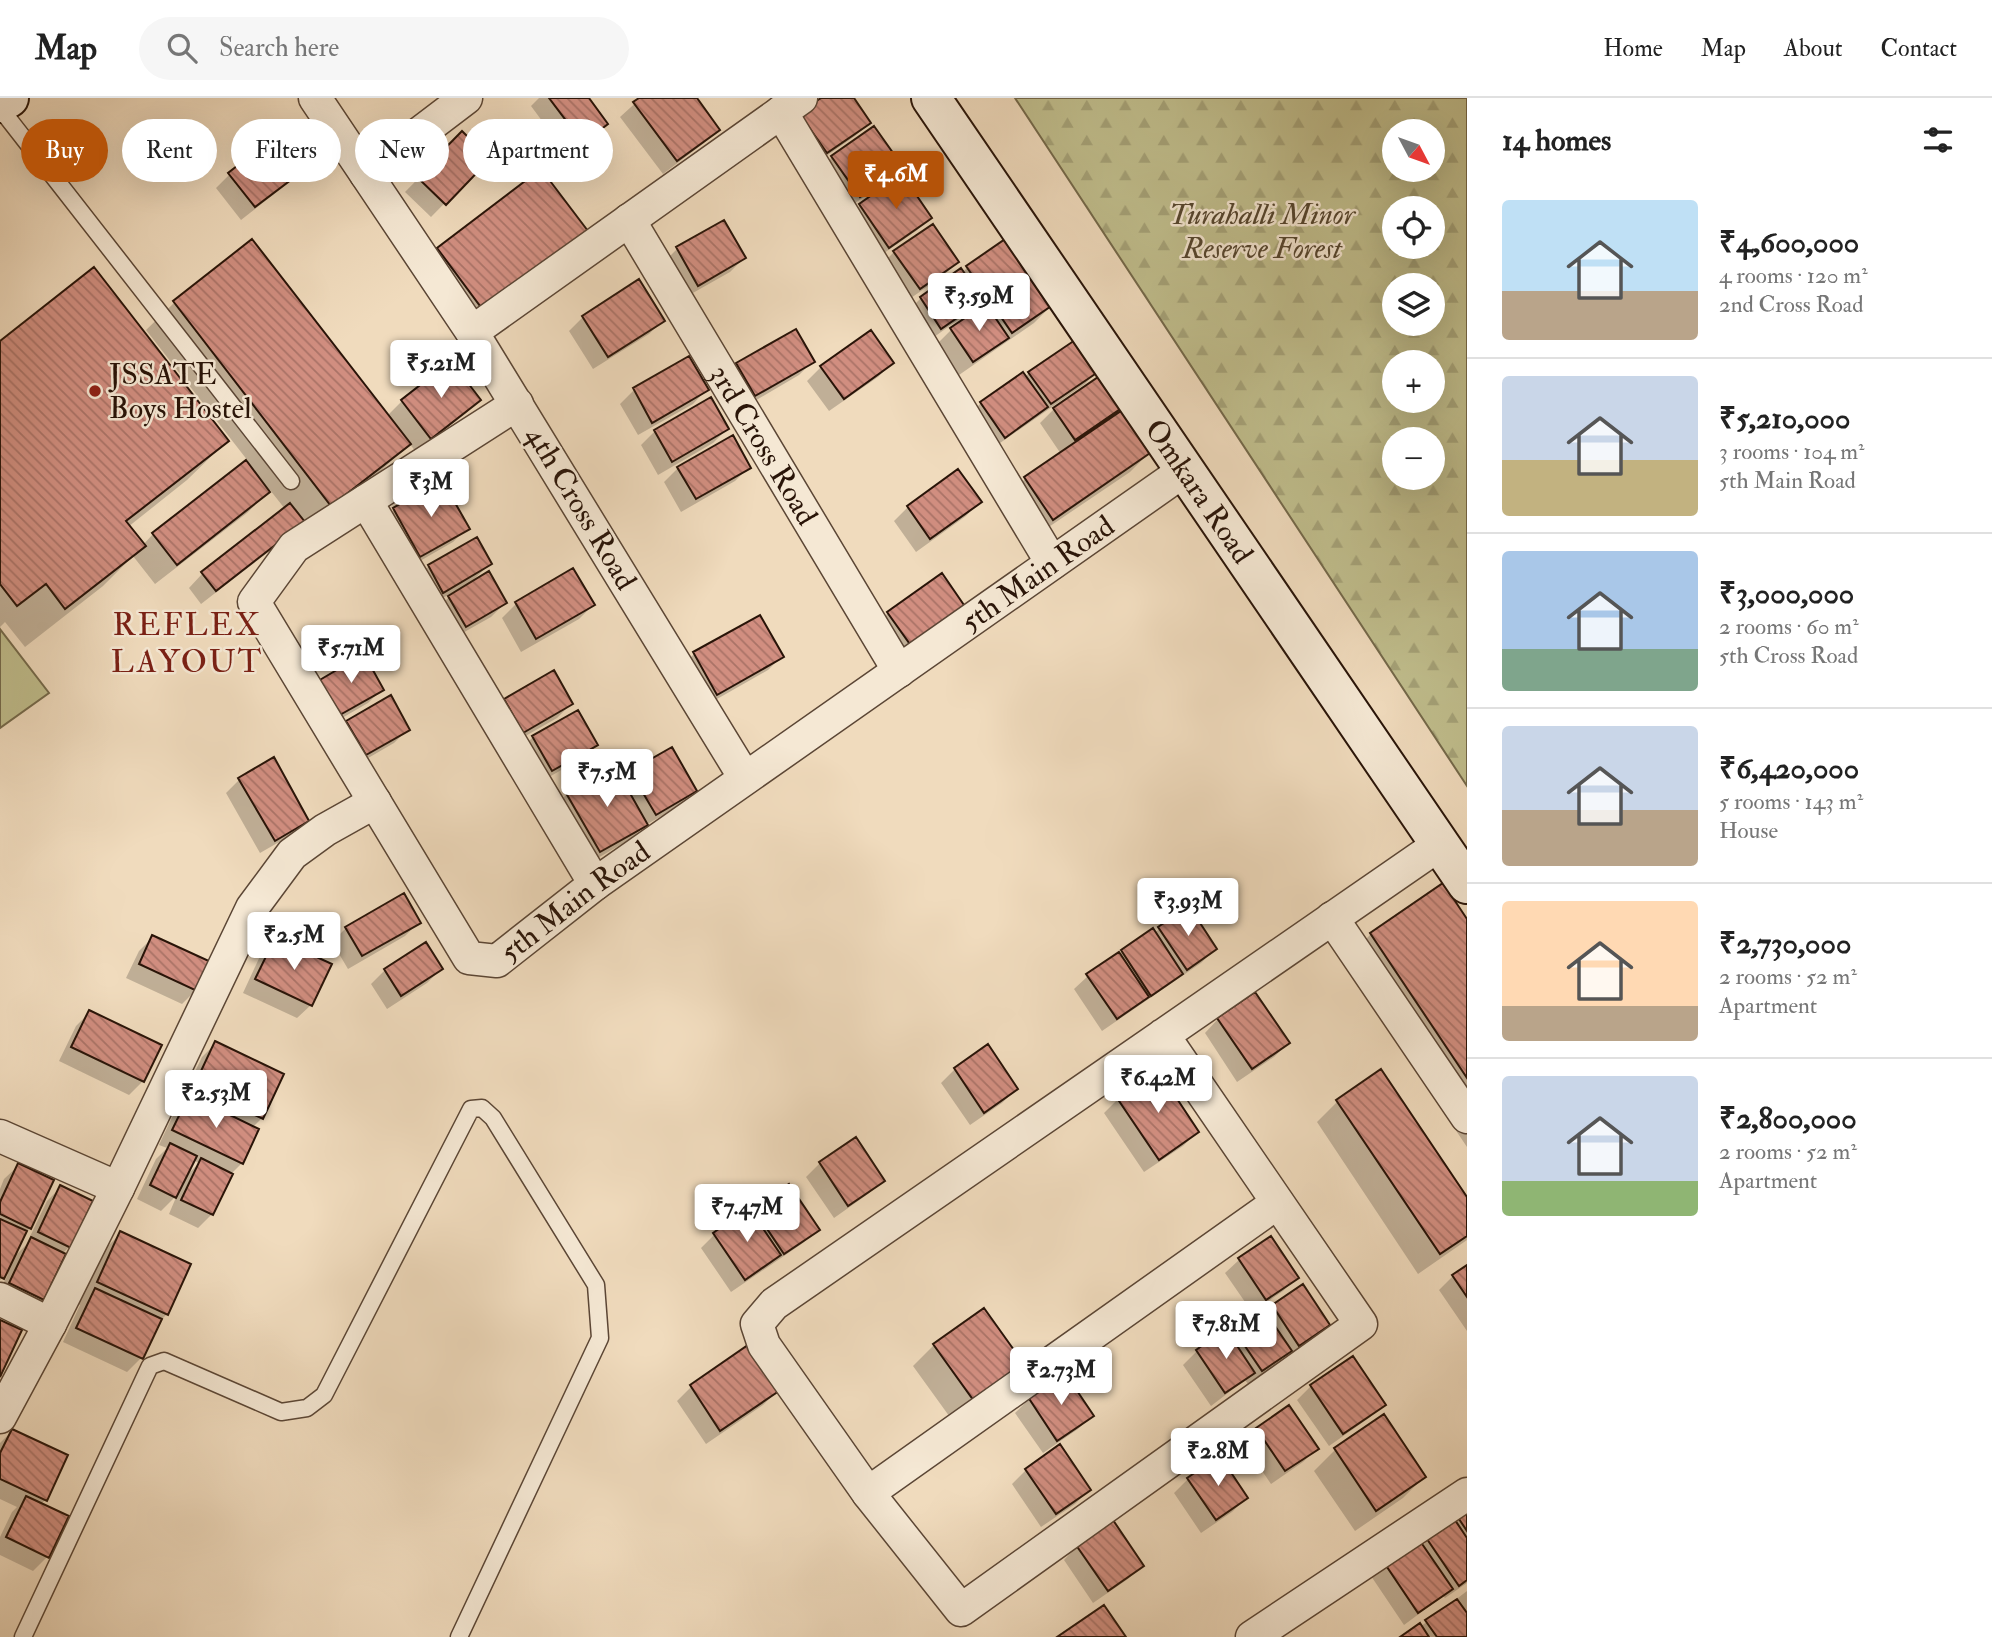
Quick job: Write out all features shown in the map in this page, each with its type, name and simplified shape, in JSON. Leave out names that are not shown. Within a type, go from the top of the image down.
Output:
[{"type":"street","points":[[0,106],[9,98]]},
{"type":"street","name":"4th Cross Road","points":[[315,98],[355,158]]},
{"type":"street","points":[[438,119],[466,98]]},
{"type":"street","name":"Omkara Road","points":[[931,98],[1467,884]]},
{"type":"street","points":[[472,332],[791,105],[1052,563]]},
{"type":"street","name":"4th Cross Road","points":[[371,182],[472,332],[746,778]]},
{"type":"street","name":"3rd Cross Road","points":[[629,220],[899,671]]},
{"type":"street","name":"5th Main Road","points":[[517,404],[294,547],[254,602],[469,958],[497,961],[595,884],[1185,470]]},
{"type":"street","points":[[366,501],[595,884]]},
{"type":"street","points":[[0,1417],[118,1188],[252,908],[292,854],[325,830],[376,802]]},
{"type":"street","points":[[1163,1035],[1361,1324],[961,1610],[868,1493],[764,1345],[757,1324],[774,1304],[1332,918],[1440,844]]},
{"type":"street","points":[[1332,918],[1467,1117]]},
{"type":"street","points":[[0,1136],[118,1188]]},
{"type":"street","points":[[868,1493],[1277,1203]]},
{"type":"street","points":[[0,1299],[50,1324]]},
{"type":"street","points":[[1252,1637],[1467,1494]]},
{"type":"lane","points":[[0,106],[291,481]]},
{"type":"lane","points":[[23,1637],[150,1366],[164,1362],[281,1412],[307,1408],[324,1395],[471,1109],[482,1108],[493,1118],[596,1286],[600,1338],[459,1637]]},
{"type":"green space","name":"Turahalli Minor Reserve Forest","points":[[1015,98],[1467,98],[1467,786]]},
{"type":"green space","points":[[0,629],[49,693],[0,728]]},
{"type":"building","points":[[549,98],[589,98],[604,119],[565,119]]},
{"type":"building","points":[[639,98],[697,98],[720,130],[677,161],[633,102]]},
{"type":"building","points":[[821,98],[854,98],[871,123],[827,153],[799,113]]},
{"type":"building","points":[[874,126],[903,167],[860,197],[831,156]]},
{"type":"building","points":[[463,132],[463,182],[468,182],[446,205],[422,182],[449,182],[449,144]]},
{"type":"building","points":[[902,174],[932,218],[889,248],[859,204]]},
{"type":"building","points":[[235,182],[288,182],[255,207]]},
{"type":"building","points":[[524,182],[551,182],[591,235],[486,314],[437,248]]},
{"type":"building","points":[[724,220],[746,258],[698,286],[676,247]]},
{"type":"building","points":[[933,224],[959,262],[920,289],[893,251]]},
{"type":"building","points":[[1011,235],[1057,302],[1012,333],[966,266]]},
{"type":"building","points":[[252,239],[411,444],[331,506],[173,301]]},
{"type":"building","name":"JSSATE Boys Hostel","points":[[94,267],[229,441],[126,521],[146,546],[65,609],[46,584],[17,606],[0,584],[0,341]]},
{"type":"building","points":[[961,268],[983,300],[941,329],[920,297]]},
{"type":"building","points":[[639,279],[665,321],[608,357],[582,316]]},
{"type":"building","points":[[986,304],[1009,338],[973,362],[950,328]]},
{"type":"building","points":[[796,329],[815,362],[755,396],[736,363]]},
{"type":"building","points":[[871,330],[894,363],[844,399],[820,366]]},
{"type":"building","points":[[1078,338],[1101,370],[1051,404],[1028,372]]},
{"type":"building","points":[[689,356],[709,390],[652,423],[633,388]]},
{"type":"building","points":[[451,361],[481,400],[431,439],[401,400]]},
{"type":"building","points":[[1023,372],[1048,407],[1005,438],[980,402]]},
{"type":"building","points":[[1104,373],[1126,405],[1075,440],[1053,408]]},
{"type":"building","points":[[711,397],[729,429],[672,462],[654,430]]},
{"type":"building","points":[[1124,409],[1153,451],[1053,520],[1024,477]]},
{"type":"building","points":[[733,435],[751,468],[696,499],[677,467]]},
{"type":"building","points":[[246,460],[270,492],[177,565],[152,533]]},
{"type":"building","points":[[958,469],[982,502],[930,539],[907,506]]},
{"type":"building","points":[[442,480],[470,529],[420,557],[393,508]]},
{"type":"building","points":[[290,503],[305,522],[216,591],[201,572]]},
{"type":"building","points":[[477,537],[492,564],[443,593],[428,565]]},
{"type":"building","points":[[573,568],[595,605],[536,639],[515,602]]},
{"type":"building","points":[[489,571],[507,603],[466,627],[448,596]]},
{"type":"building","points":[[942,573],[966,608],[912,647],[887,612]]},
{"type":"building","points":[[760,615],[784,657],[717,695],[693,652]]},
{"type":"building","points":[[364,654],[384,690],[338,716],[318,681]]},
{"type":"building","points":[[554,670],[573,704],[523,733],[504,699]]},
{"type":"building","points":[[391,695],[410,730],[366,755],[346,721]]},
{"type":"building","points":[[578,710],[598,745],[552,771],[532,736]]},
{"type":"building","points":[[672,747],[697,791],[656,815],[630,771]]},
{"type":"building","points":[[274,757],[309,821],[275,841],[238,778]]},
{"type":"building","points":[[614,765],[648,825],[600,852],[566,793]]},
{"type":"building","points":[[1443,883],[1467,919],[1467,1078],[1370,933]]},
{"type":"building","points":[[404,893],[421,923],[362,956],[345,927]]},
{"type":"building","points":[[1189,906],[1217,949],[1187,970],[1158,927]]},
{"type":"building","points":[[1153,928],[1183,974],[1151,996],[1121,950]]},
{"type":"building","points":[[152,935],[211,962],[197,991],[139,964]]},
{"type":"building","points":[[275,938],[332,964],[312,1006],[255,979]]},
{"type":"building","points":[[426,942],[443,969],[401,996],[384,969]]},
{"type":"building","points":[[1119,952],[1149,997],[1117,1019],[1086,974]]},
{"type":"building","points":[[1255,992],[1290,1043],[1252,1069],[1217,1018]]},
{"type":"building","points":[[89,1010],[162,1045],[144,1082],[71,1047]]},
{"type":"building","points":[[215,1041],[284,1074],[263,1119],[194,1086]]},
{"type":"building","points":[[988,1044],[1018,1089],[984,1113],[954,1068]]},
{"type":"building","points":[[1381,1069],[1467,1197],[1467,1236],[1440,1254],[1336,1100]]},
{"type":"building","points":[[1158,1070],[1199,1132],[1159,1160],[1117,1098]]},
{"type":"building","points":[[189,1095],[259,1129],[243,1164],[172,1130]]},
{"type":"building","points":[[856,1137],[885,1181],[848,1206],[819,1162]]},
{"type":"building","points":[[170,1143],[197,1156],[176,1198],[150,1185]]},
{"type":"building","points":[[201,1158],[233,1174],[213,1215],[181,1200]]},
{"type":"building","points":[[18,1163],[54,1180],[31,1229],[0,1214],[0,1202]]},
{"type":"building","points":[[789,1184],[820,1230],[784,1254],[753,1208]]},
{"type":"building","points":[[60,1185],[93,1201],[71,1248],[38,1232]]},
{"type":"building","points":[[749,1208],[781,1255],[745,1280],[713,1233]]},
{"type":"building","points":[[0,1219],[27,1231],[4,1279],[0,1277]]},
{"type":"building","points":[[120,1231],[191,1264],[168,1315],[97,1282]]},
{"type":"building","points":[[1271,1236],[1299,1278],[1266,1300],[1238,1258]]},
{"type":"building","points":[[31,1237],[66,1254],[44,1300],[9,1283]]},
{"type":"building","points":[[1467,1265],[1467,1297],[1452,1275]]},
{"type":"building","points":[[1303,1284],[1330,1325],[1299,1346],[1272,1305]]},
{"type":"building","points":[[95,1288],[162,1319],[143,1359],[76,1328]]},
{"type":"building","points":[[1262,1307],[1292,1351],[1262,1371],[1232,1327]]},
{"type":"building","points":[[984,1308],[1024,1364],[974,1401],[933,1344]]},
{"type":"building","points":[[0,1320],[22,1330],[0,1377]]},
{"type":"building","points":[[1226,1329],[1255,1373],[1225,1393],[1196,1350]]},
{"type":"building","points":[[748,1345],[779,1391],[720,1431],[690,1385]]},
{"type":"building","points":[[1353,1356],[1386,1405],[1343,1434],[1310,1385]]},
{"type":"building","points":[[1065,1373],[1094,1416],[1057,1441],[1028,1397]]},
{"type":"building","points":[[1289,1405],[1319,1449],[1285,1471],[1256,1428]]},
{"type":"building","points":[[1384,1414],[1426,1477],[1376,1511],[1334,1448]]},
{"type":"building","points":[[12,1429],[68,1455],[47,1501],[0,1479],[0,1453]]},
{"type":"building","points":[[1060,1444],[1091,1490],[1056,1514],[1025,1469]]},
{"type":"building","points":[[1220,1456],[1248,1498],[1216,1520],[1187,1478]]},
{"type":"building","points":[[26,1496],[69,1516],[49,1558],[6,1537]]},
{"type":"building","points":[[1467,1504],[1467,1531],[1455,1513]]},
{"type":"building","points":[[1113,1520],[1144,1566],[1108,1591],[1076,1545]]},
{"type":"building","points":[[1455,1520],[1467,1538],[1467,1580],[1459,1586],[1427,1539]]},
{"type":"building","points":[[1418,1538],[1453,1589],[1418,1613],[1383,1561]]},
{"type":"building","points":[[1457,1599],[1467,1613],[1467,1637],[1437,1637],[1425,1620]]},
{"type":"building","points":[[1104,1605],[1126,1637],[1057,1637]]},
{"type":"building","points":[[1420,1623],[1429,1637],[1400,1637]]},
{"type":"place","name":"JSSATE Boys Hostel","points":[[95,391]]},
{"type":"district","name":"REFLEX LAYOUT","points":[[187,644]]}]
